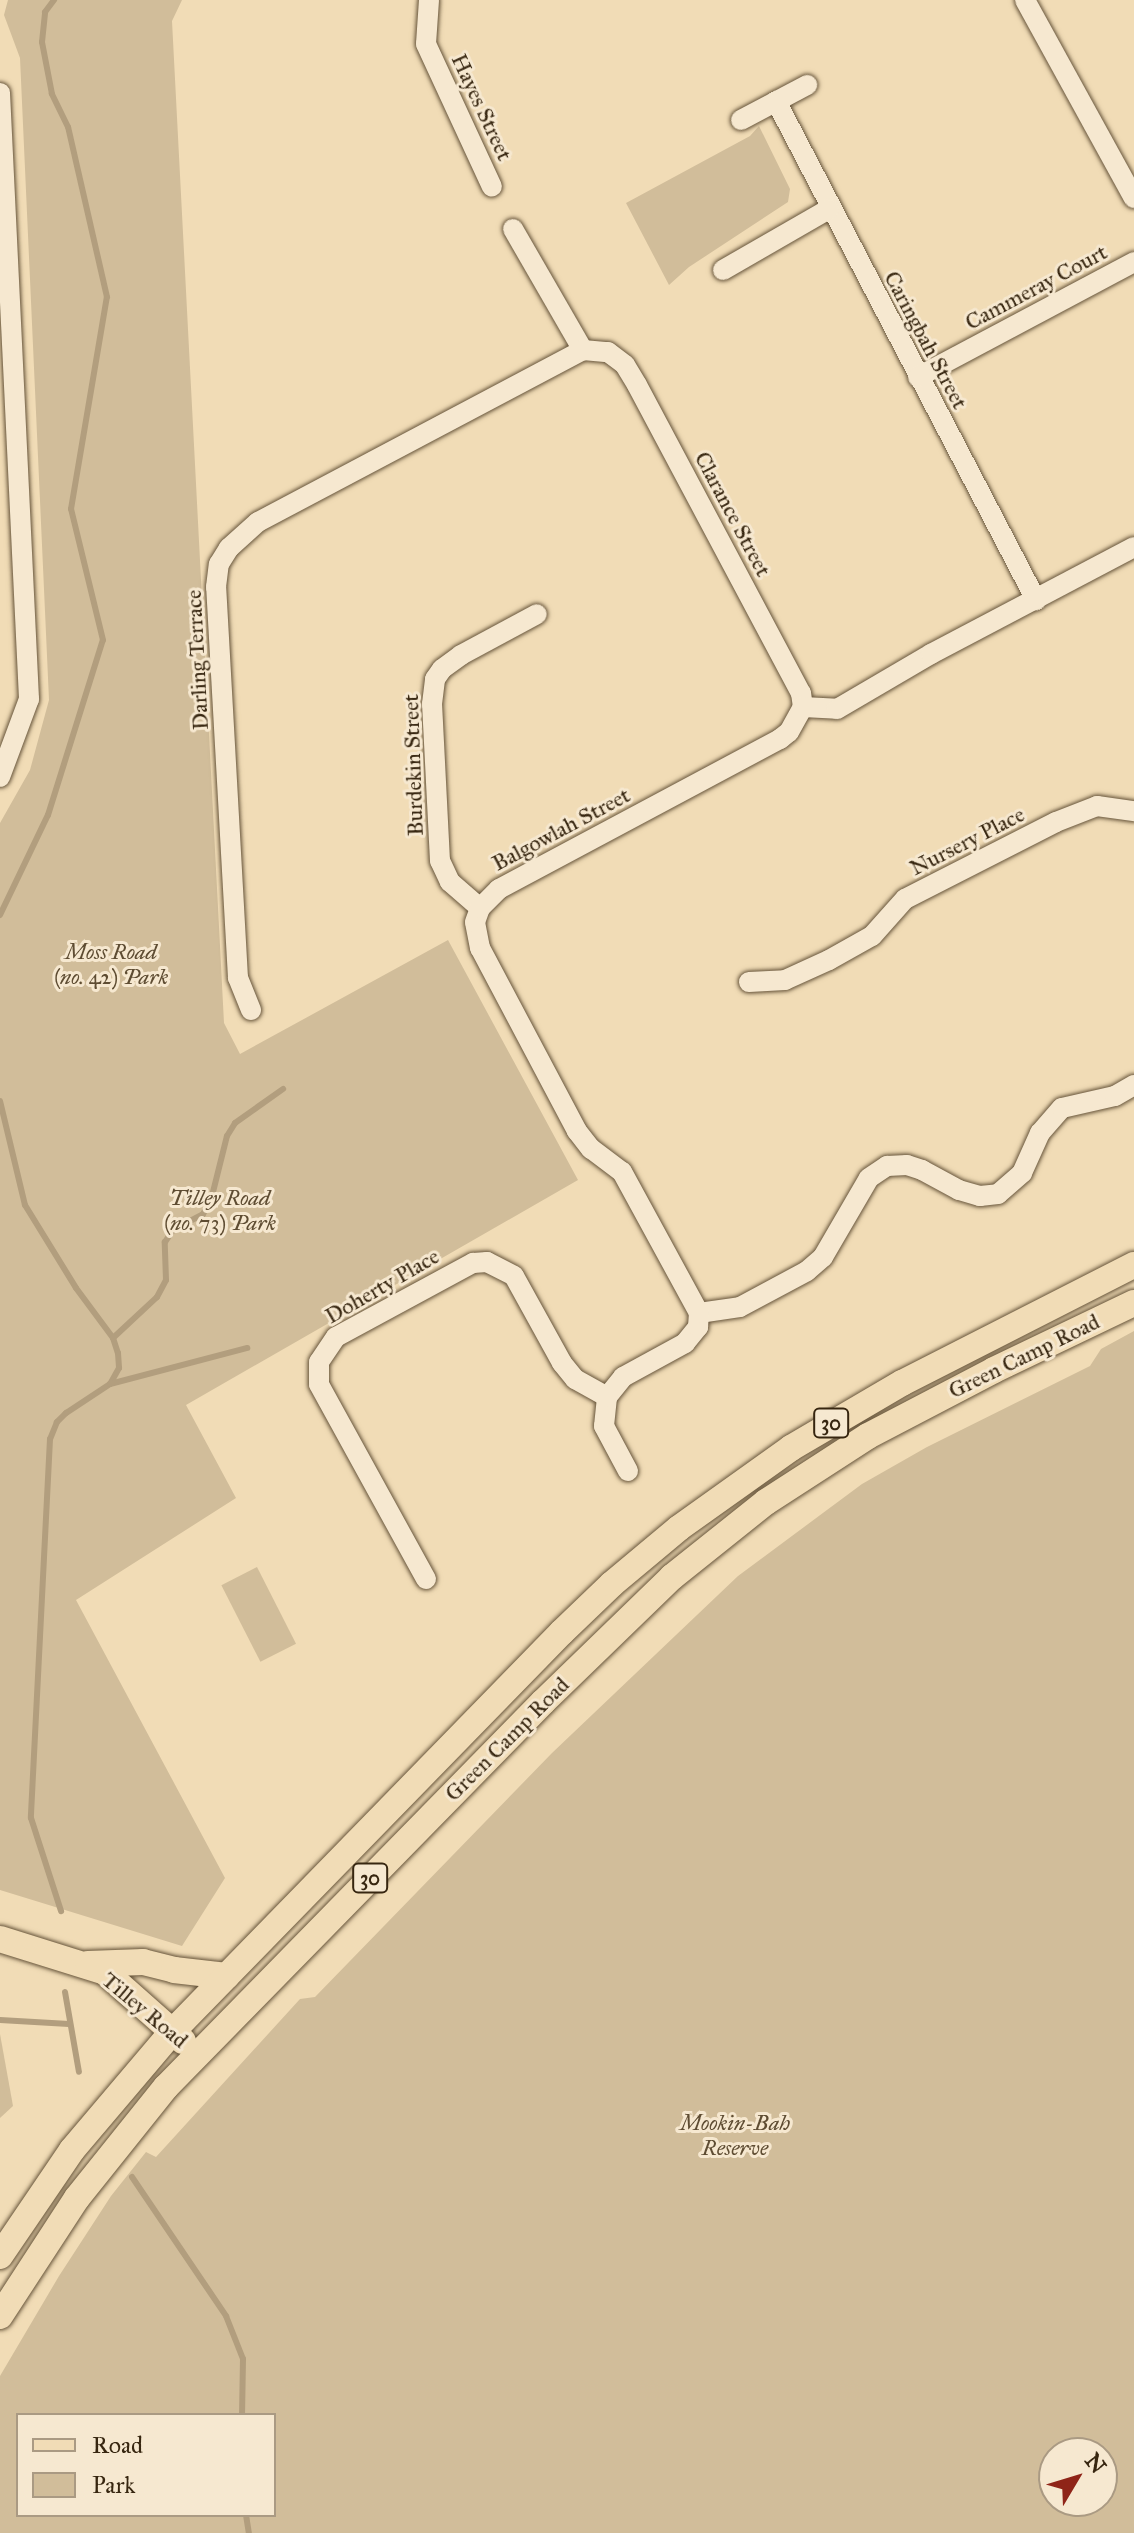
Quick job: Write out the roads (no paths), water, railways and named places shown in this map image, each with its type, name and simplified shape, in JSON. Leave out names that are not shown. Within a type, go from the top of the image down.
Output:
[{"type":"main road","name":"Green Camp Road","points":[[0,2256],[72,2150],[173,2031],[562,1632],[679,1528],[729,1490],[843,1417],[1134,1265]]},
{"type":"main road","name":"Green Camp Road","points":[[0,2316],[77,2198],[166,2087],[624,1620],[707,1547],[766,1502],[868,1436],[994,1370],[1134,1303]]},
{"type":"main road","name":"Tilley Road","points":[[0,1939],[85,1964],[125,1986],[197,2055]]},
{"type":"main road","points":[[85,1964],[143,1962],[174,1970],[227,1976]]},
{"type":"street","name":"Hayes Street","points":[[429,0],[426,44],[492,187]]},
{"type":"street","points":[[1025,0],[1134,198]]},
{"type":"street","points":[[741,120],[807,85]]},
{"type":"street","points":[[0,93],[29,699],[0,777]]},
{"type":"street","name":"Caringbah Street","points":[[776,101],[829,209],[1036,600]]},
{"type":"street","points":[[723,270],[829,209]]},
{"type":"street","points":[[513,229],[583,350]]},
{"type":"street","name":"Cammeray Court","points":[[918,377],[1134,262]]},
{"type":"street","name":"Clarance Street","points":[[583,350],[608,352],[625,365],[801,693],[803,707]]},
{"type":"street","name":"Darling Terrace","points":[[251,1010],[238,978],[216,587],[219,564],[241,535],[258,522],[583,350]]},
{"type":"street","points":[[803,707],[837,709],[931,654],[1134,547]]},
{"type":"street","name":"Burdekin Street","points":[[480,908],[450,882],[440,861],[432,704],[435,679],[442,669],[461,655],[537,614]]},
{"type":"street","name":"Balgowlah Street","points":[[480,908],[499,889],[780,739],[800,717],[803,707]]},
{"type":"street","name":"Nursery Place","points":[[749,982],[785,980],[829,960],[872,936],[905,899],[1056,822],[1097,806],[1134,811]]},
{"type":"street","points":[[480,908],[475,922],[480,948],[577,1131],[591,1149],[622,1172],[699,1313],[698,1327],[685,1343],[623,1377],[607,1397],[604,1426],[628,1471]]},
{"type":"street","points":[[699,1313],[740,1307],[807,1271],[823,1257],[869,1178],[887,1166],[907,1165],[959,1190],[980,1196],[998,1194],[1022,1173],[1040,1133],[1062,1108],[1115,1096],[1134,1085]]},
{"type":"street","name":"Doherty Place","points":[[426,1579],[319,1384],[319,1362],[336,1337],[473,1263],[487,1262],[514,1276],[562,1363],[575,1379],[607,1397]]},
{"type":"waterway","points":[[0,915],[48,815],[103,640],[71,509],[107,297],[68,127],[52,94],[42,42],[45,12],[54,0]]},
{"type":"waterway","points":[[113,1338],[157,1297],[166,1280],[165,1242],[173,1230],[203,1214],[211,1200],[227,1136],[235,1123],[283,1089]]},
{"type":"waterway","points":[[0,1101],[25,1205],[76,1288],[113,1338],[118,1353],[119,1368],[110,1384],[66,1413],[57,1422],[50,1439],[31,1818],[61,1911]]},
{"type":"waterway","points":[[110,1384],[247,1348]]},
{"type":"waterway","points":[[65,1992],[79,2072]]},
{"type":"waterway","points":[[0,2020],[69,2024]]},
{"type":"waterway","points":[[132,2177],[226,2316],[243,2359],[242,2413]]},
{"type":"waterway","points":[[246,2517],[249,2533]]},
{"type":"park label","name":"Moss Road (no. 42) Park","points":[[111,964]]},
{"type":"park label","name":"Tilley Road (no. 73) Park","points":[[220,1210]]},
{"type":"park label","name":"Mookin-Bah Reserve","points":[[735,2134]]}]
